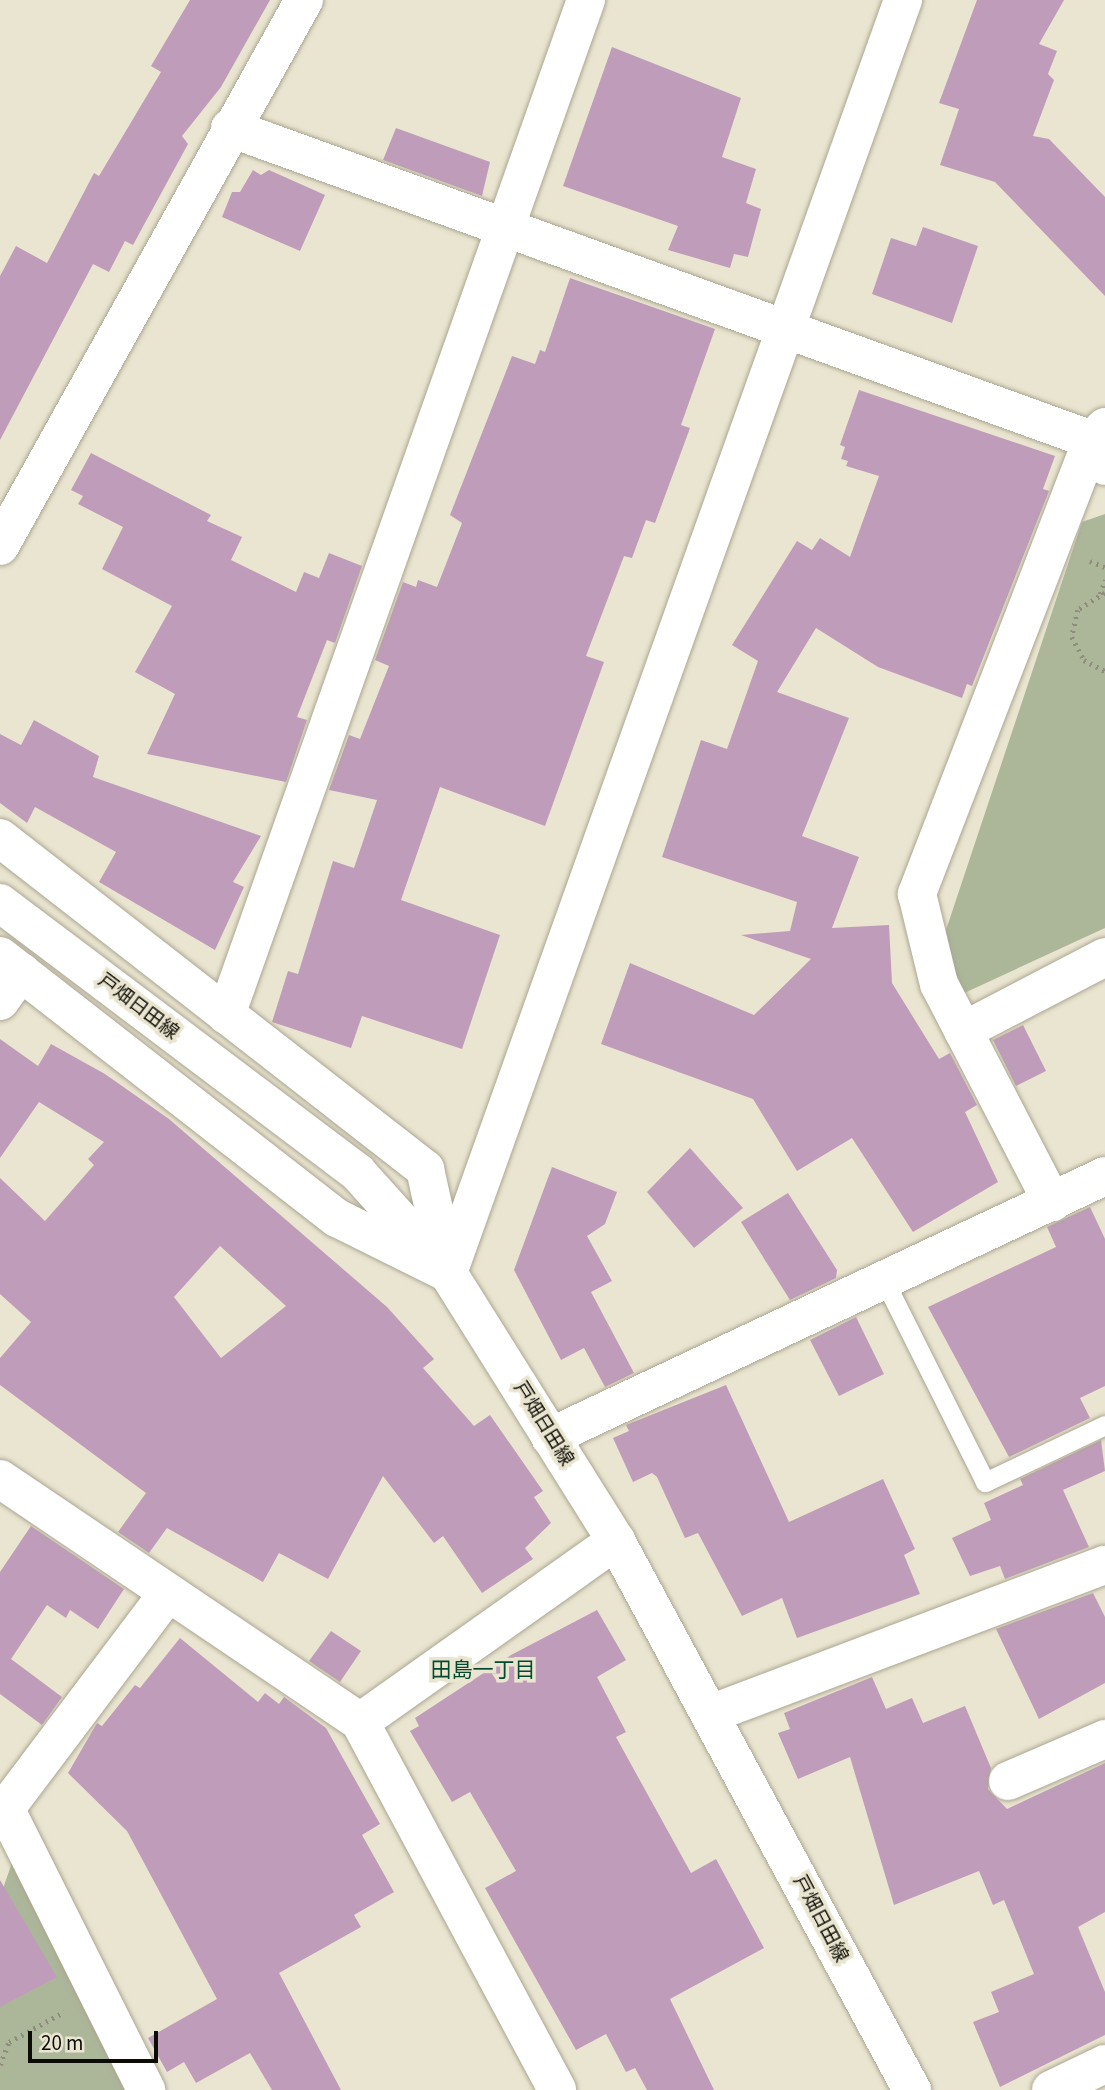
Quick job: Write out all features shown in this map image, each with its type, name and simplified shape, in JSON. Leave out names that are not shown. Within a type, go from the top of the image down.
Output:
[{"type":"street","points":[[0,546],[230,128],[304,0]]},
{"type":"street","points":[[226,1014],[586,0]]},
{"type":"street","points":[[448,1273],[787,331],[903,0]]},
{"type":"street","points":[[230,128],[1101,444],[917,894],[939,984],[1052,1202]]},
{"type":"street","points":[[0,838],[425,1168],[448,1273]]},
{"type":"street","name":"戸畑日田線","points":[[0,903],[358,1173],[448,1273],[616,1541],[912,2090]]},
{"type":"street","points":[[963,1031],[1105,957]]},
{"type":"street","points":[[7,976],[337,1218],[448,1273]]},
{"type":"street","points":[[550,1437],[1105,1176]]},
{"type":"street","points":[[0,1479],[360,1722],[557,2090]]},
{"type":"street","points":[[360,1722],[616,1541]]},
{"type":"street","points":[[710,1714],[1105,1565]]},
{"type":"street","points":[[146,2090],[2,1811],[168,1593]]},
{"type":"street","points":[[1008,1781],[1105,1739]]},
{"type":"street","points":[[1051,2090],[1105,2064]]},
{"type":"lane","points":[[884,1280],[985,1482],[1105,1425]]},
{"type":"path","points":[[1105,580],[1102,594],[1078,610],[1072,637],[1084,660],[1105,671]]},
{"type":"path","points":[[0,2065],[9,2042],[98,1994]]},
{"type":"green space","points":[[1105,514],[1105,928],[960,995],[936,960],[1082,522]]},
{"type":"green space","points":[[13,1860],[129,2090],[0,2090],[0,1897]]},
{"type":"building","points":[[190,0],[270,0],[221,87],[182,136],[188,144],[133,245],[125,241],[109,272],[93,264],[0,440],[0,276],[16,246],[47,263],[94,173],[99,176],[161,72],[151,66]]},
{"type":"building","points":[[977,0],[1064,0],[1039,44],[1057,51],[1048,74],[1054,80],[1033,136],[1049,139],[1105,197],[1105,296],[995,182],[940,165],[959,109],[939,103]]},
{"type":"building","points":[[612,47],[741,98],[722,157],[756,169],[746,203],[761,209],[748,257],[734,254],[730,268],[668,250],[678,226],[563,186]]},
{"type":"building","points":[[396,128],[490,162],[482,196],[383,160]]},
{"type":"building","points":[[253,170],[261,175],[269,170],[325,195],[300,251],[222,217],[232,192],[240,192]]},
{"type":"building","points":[[923,227],[978,246],[952,323],[872,294],[891,238],[916,246]]},
{"type":"building","points":[[570,278],[715,329],[681,425],[690,428],[655,523],[646,520],[632,558],[624,556],[586,656],[604,662],[545,826],[440,787],[401,900],[500,935],[462,1049],[362,1016],[351,1048],[272,1022],[288,971],[298,974],[333,861],[354,868],[377,800],[329,790],[349,735],[360,739],[389,666],[375,660],[403,582],[416,587],[418,580],[437,587],[462,523],[450,515],[512,356],[535,364],[540,350],[545,352]]},
{"type":"building","points":[[859,390],[1055,456],[1043,489],[1049,491],[972,686],[967,684],[962,698],[878,667],[816,628],[777,692],[849,718],[802,836],[859,857],[832,928],[889,925],[892,983],[939,1059],[950,1053],[977,1105],[965,1112],[998,1182],[913,1232],[852,1138],[797,1171],[753,1099],[601,1044],[630,963],[754,1015],[811,959],[741,935],[790,931],[797,902],[662,857],[701,740],[727,749],[758,661],[732,645],[797,541],[812,550],[820,538],[850,557],[879,476],[846,466],[848,461],[841,459],[845,447],[840,445]]},
{"type":"building","points":[[91,453],[211,515],[207,521],[242,537],[231,560],[296,592],[304,572],[319,578],[329,553],[362,566],[335,643],[327,640],[297,717],[307,720],[286,782],[147,754],[175,694],[135,672],[172,606],[102,569],[123,527],[78,504],[83,496],[71,490]]},
{"type":"building","points":[[34,720],[99,756],[93,777],[261,836],[233,882],[244,887],[215,950],[99,882],[116,852],[35,807],[27,823],[0,803],[0,734],[21,745]]},
{"type":"building","points":[[1023,1025],[1046,1071],[1016,1086],[993,1040]]},
{"type":"building","points":[[0,1039],[38,1066],[51,1044],[105,1074],[169,1119],[387,1307],[434,1359],[423,1368],[474,1426],[490,1415],[543,1491],[534,1497],[551,1523],[525,1548],[533,1559],[482,1593],[443,1536],[434,1543],[383,1476],[328,1579],[279,1553],[263,1582],[167,1528],[149,1553],[118,1532],[146,1493],[0,1385],[0,1358],[31,1322],[0,1294],[0,1178],[45,1221],[94,1165],[88,1159],[104,1142],[39,1102],[0,1158]],"holes":[[[220,1246],[286,1306],[221,1358],[174,1297]]]},
{"type":"building","points":[[690,1148],[743,1208],[694,1248],[647,1192]]},
{"type":"building","points":[[552,1167],[617,1192],[605,1224],[587,1236],[612,1281],[591,1292],[634,1373],[605,1387],[584,1348],[561,1360],[514,1270]]},
{"type":"building","points":[[788,1193],[837,1270],[836,1278],[790,1300],[741,1222]]},
{"type":"building","points":[[1090,1207],[1105,1239],[1105,1386],[1080,1398],[1090,1418],[1009,1457],[928,1307],[1056,1247],[1047,1227]]},
{"type":"building","points":[[856,1317],[884,1374],[839,1396],[810,1340]]},
{"type":"building","points":[[726,1385],[789,1522],[883,1479],[915,1549],[904,1555],[920,1594],[797,1638],[782,1598],[742,1616],[698,1533],[685,1538],[657,1477],[652,1473],[633,1482],[613,1438],[629,1431],[626,1425]]},
{"type":"building","points":[[1101,1440],[1105,1471],[1063,1490],[1089,1547],[1005,1579],[1000,1566],[970,1576],[952,1538],[991,1520],[984,1503],[1023,1485],[1020,1479]]},
{"type":"building","points":[[31,1526],[124,1589],[98,1629],[70,1610],[66,1618],[47,1605],[11,1659],[62,1697],[42,1725],[0,1694],[0,1572]]},
{"type":"building","points":[[1093,1593],[1105,1617],[1105,1683],[1039,1719],[996,1629]]},
{"type":"building","points":[[597,1610],[626,1660],[597,1677],[626,1732],[616,1737],[691,1873],[716,1859],[764,1948],[670,1999],[714,2090],[647,2090],[635,2068],[626,2072],[606,2034],[576,2050],[485,1888],[516,1871],[470,1792],[452,1802],[410,1731],[419,1726],[415,1718],[511,1655]]},
{"type":"building","points":[[331,1631],[361,1651],[340,1682],[309,1661]]},
{"type":"building","points":[[180,1638],[258,1702],[265,1693],[279,1704],[284,1697],[326,1728],[380,1824],[362,1835],[394,1892],[354,1915],[361,1927],[279,1973],[341,2090],[272,2090],[250,2053],[196,2083],[184,2062],[167,2072],[148,2038],[217,1999],[127,1831],[68,1773],[97,1723],[102,1726],[135,1685],[140,1688]]},
{"type":"building","points":[[872,1677],[886,1709],[912,1698],[923,1723],[965,1706],[991,1768],[988,1789],[1007,1809],[1105,1763],[1105,1912],[1078,1927],[1105,1992],[1105,2035],[1000,2087],[973,2022],[999,2012],[991,1992],[1034,1974],[1004,1900],[993,1905],[979,1871],[894,1905],[850,1757],[798,1779],[778,1733],[790,1729],[784,1713]]},
{"type":"building","points":[[0,1880],[57,1977],[0,2007]]},
{"type":"district","name":"田島一丁目","points":[[483,1670]]}]
